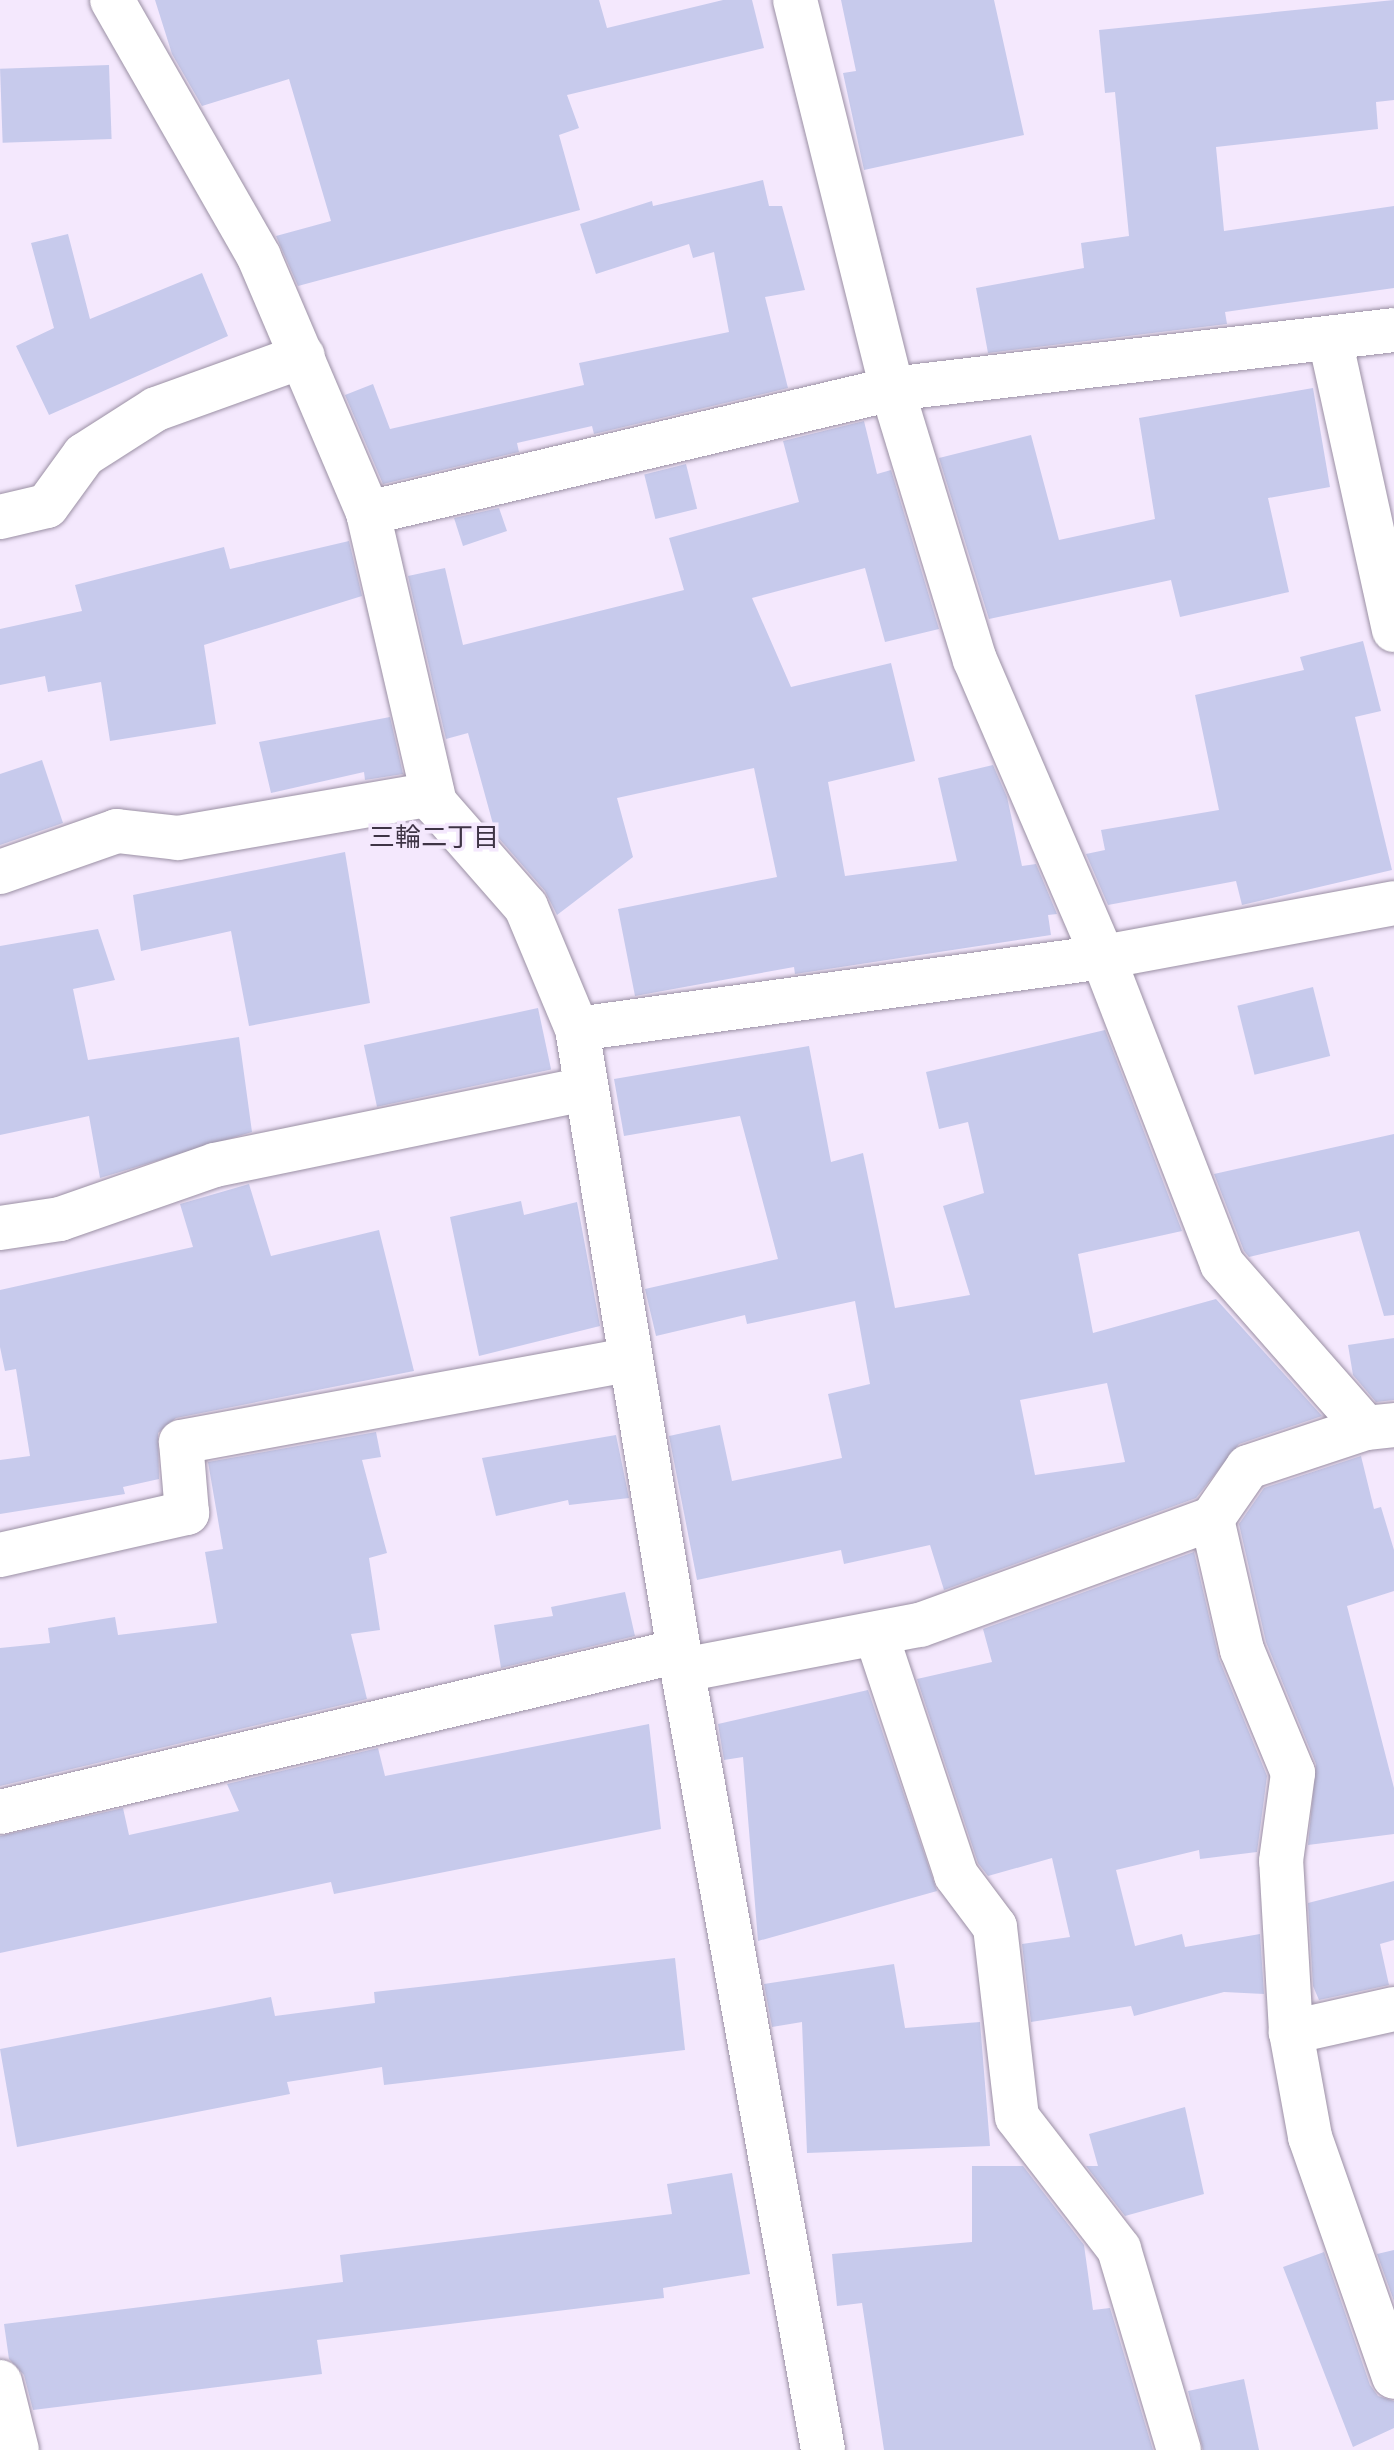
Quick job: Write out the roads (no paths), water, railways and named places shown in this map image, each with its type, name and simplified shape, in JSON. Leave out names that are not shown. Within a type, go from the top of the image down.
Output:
[{"type":"street","points":[[112,0],[259,257],[368,513],[435,803],[526,907],[577,1029],[584,1089],[681,1661],[823,2450]]},
{"type":"street","points":[[0,1812],[681,1661],[920,1625],[1212,1519],[1248,1467],[1380,1426],[1222,1264],[1103,957],[975,660],[892,389],[795,0]]},
{"type":"street","points":[[368,513],[892,389],[1394,330]]},
{"type":"street","points":[[1330,339],[1394,630]]},
{"type":"street","points":[[0,517],[47,506],[84,455],[156,409],[303,356]]},
{"type":"street","points":[[0,872],[117,831],[178,838],[432,794]]},
{"type":"street","points":[[577,1029],[1103,957],[1394,903]]},
{"type":"street","points":[[0,1228],[60,1219],[215,1165],[584,1089]]},
{"type":"street","points":[[0,1555],[187,1513],[181,1442],[629,1360]]},
{"type":"street","points":[[1212,1519],[1242,1650],[1293,1773],[1281,1861],[1291,2032],[1310,2137],[1394,2377]]},
{"type":"street","points":[[876,1634],[956,1875],[995,1927],[1017,2117],[1119,2249],[1179,2450]]},
{"type":"street","points":[[1291,2032],[1394,2009]]},
{"type":"street","points":[[0,2382],[17,2450]]},
{"type":"district","name":"三輪二丁目","points":[[434,838]]}]
